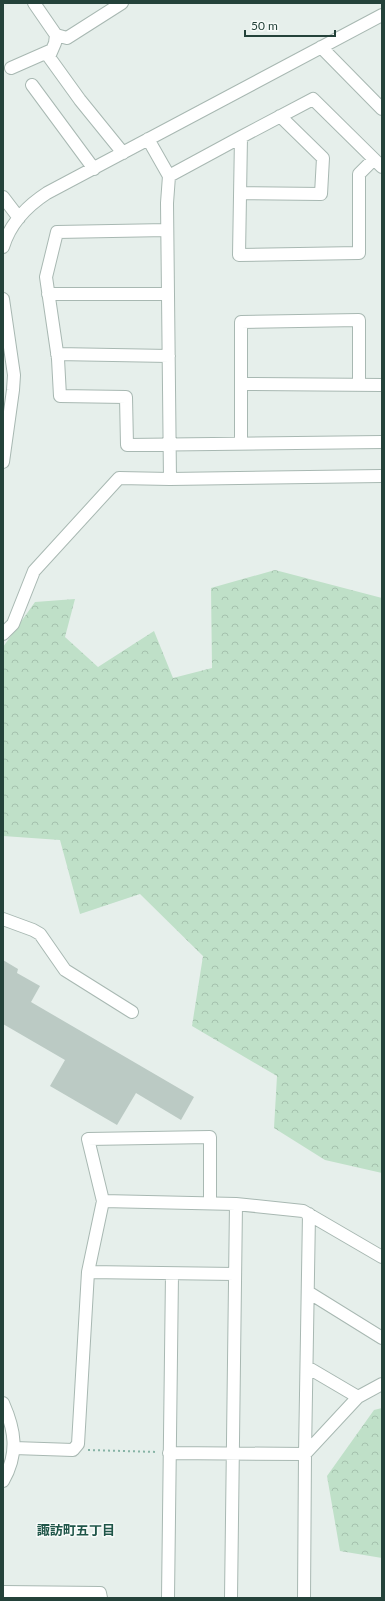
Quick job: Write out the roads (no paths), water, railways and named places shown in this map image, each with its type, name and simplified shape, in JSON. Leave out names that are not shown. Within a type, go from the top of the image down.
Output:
[{"type":"street","points":[[34,3],[56,35],[67,38],[122,3]]},
{"type":"street","points":[[4,241],[19,218],[36,200],[47,193],[382,15]]},
{"type":"street","points":[[56,35],[55,43],[49,57],[80,100],[123,153]]},
{"type":"street","points":[[321,47],[382,109]]},
{"type":"street","points":[[11,68],[52,50]]},
{"type":"street","points":[[32,86],[94,169]]},
{"type":"street","points":[[169,176],[241,136],[313,99],[378,163],[359,174],[359,254],[239,255],[241,136]]},
{"type":"street","points":[[240,193],[321,194],[323,158],[280,116]]},
{"type":"street","points":[[148,139],[169,176],[167,230],[170,479]]},
{"type":"street","points":[[3,197],[19,218]]},
{"type":"street","points":[[167,230],[57,232],[46,277],[57,354],[60,396],[126,397],[127,445],[382,442]]},
{"type":"street","points":[[48,294],[168,294]]},
{"type":"street","points":[[3,299],[12,353],[3,462]]},
{"type":"street","points":[[241,443],[241,322],[359,320],[359,384]]},
{"type":"street","points":[[57,354],[169,356]]},
{"type":"street","points":[[241,384],[382,385]]},
{"type":"street","points":[[3,634],[14,624],[34,570],[119,478],[170,479],[382,476]]},
{"type":"street","points":[[3,919],[40,934],[66,970],[132,1012]]},
{"type":"street","points":[[14,1448],[73,1450],[78,1444],[88,1272],[102,1201],[88,1139],[210,1137],[210,1203]]},
{"type":"street","points":[[102,1201],[236,1204],[303,1211],[382,1257]]},
{"type":"street","points":[[232,1598],[236,1204]]},
{"type":"street","points":[[304,1598],[309,1214]]},
{"type":"street","points":[[88,1272],[235,1274]]},
{"type":"street","points":[[168,1598],[172,1274]]},
{"type":"street","points":[[308,1292],[382,1338]]},
{"type":"street","points":[[307,1367],[358,1397]]},
{"type":"street","points":[[169,1453],[305,1454],[358,1397],[382,1384]]},
{"type":"street","points":[[3,1402],[14,1434],[14,1448],[10,1464],[3,1481]]},
{"type":"street","points":[[3,1592],[100,1593],[101,1598]]},
{"type":"district","name":"諏訪町五丁目","points":[[76,1530]]}]
